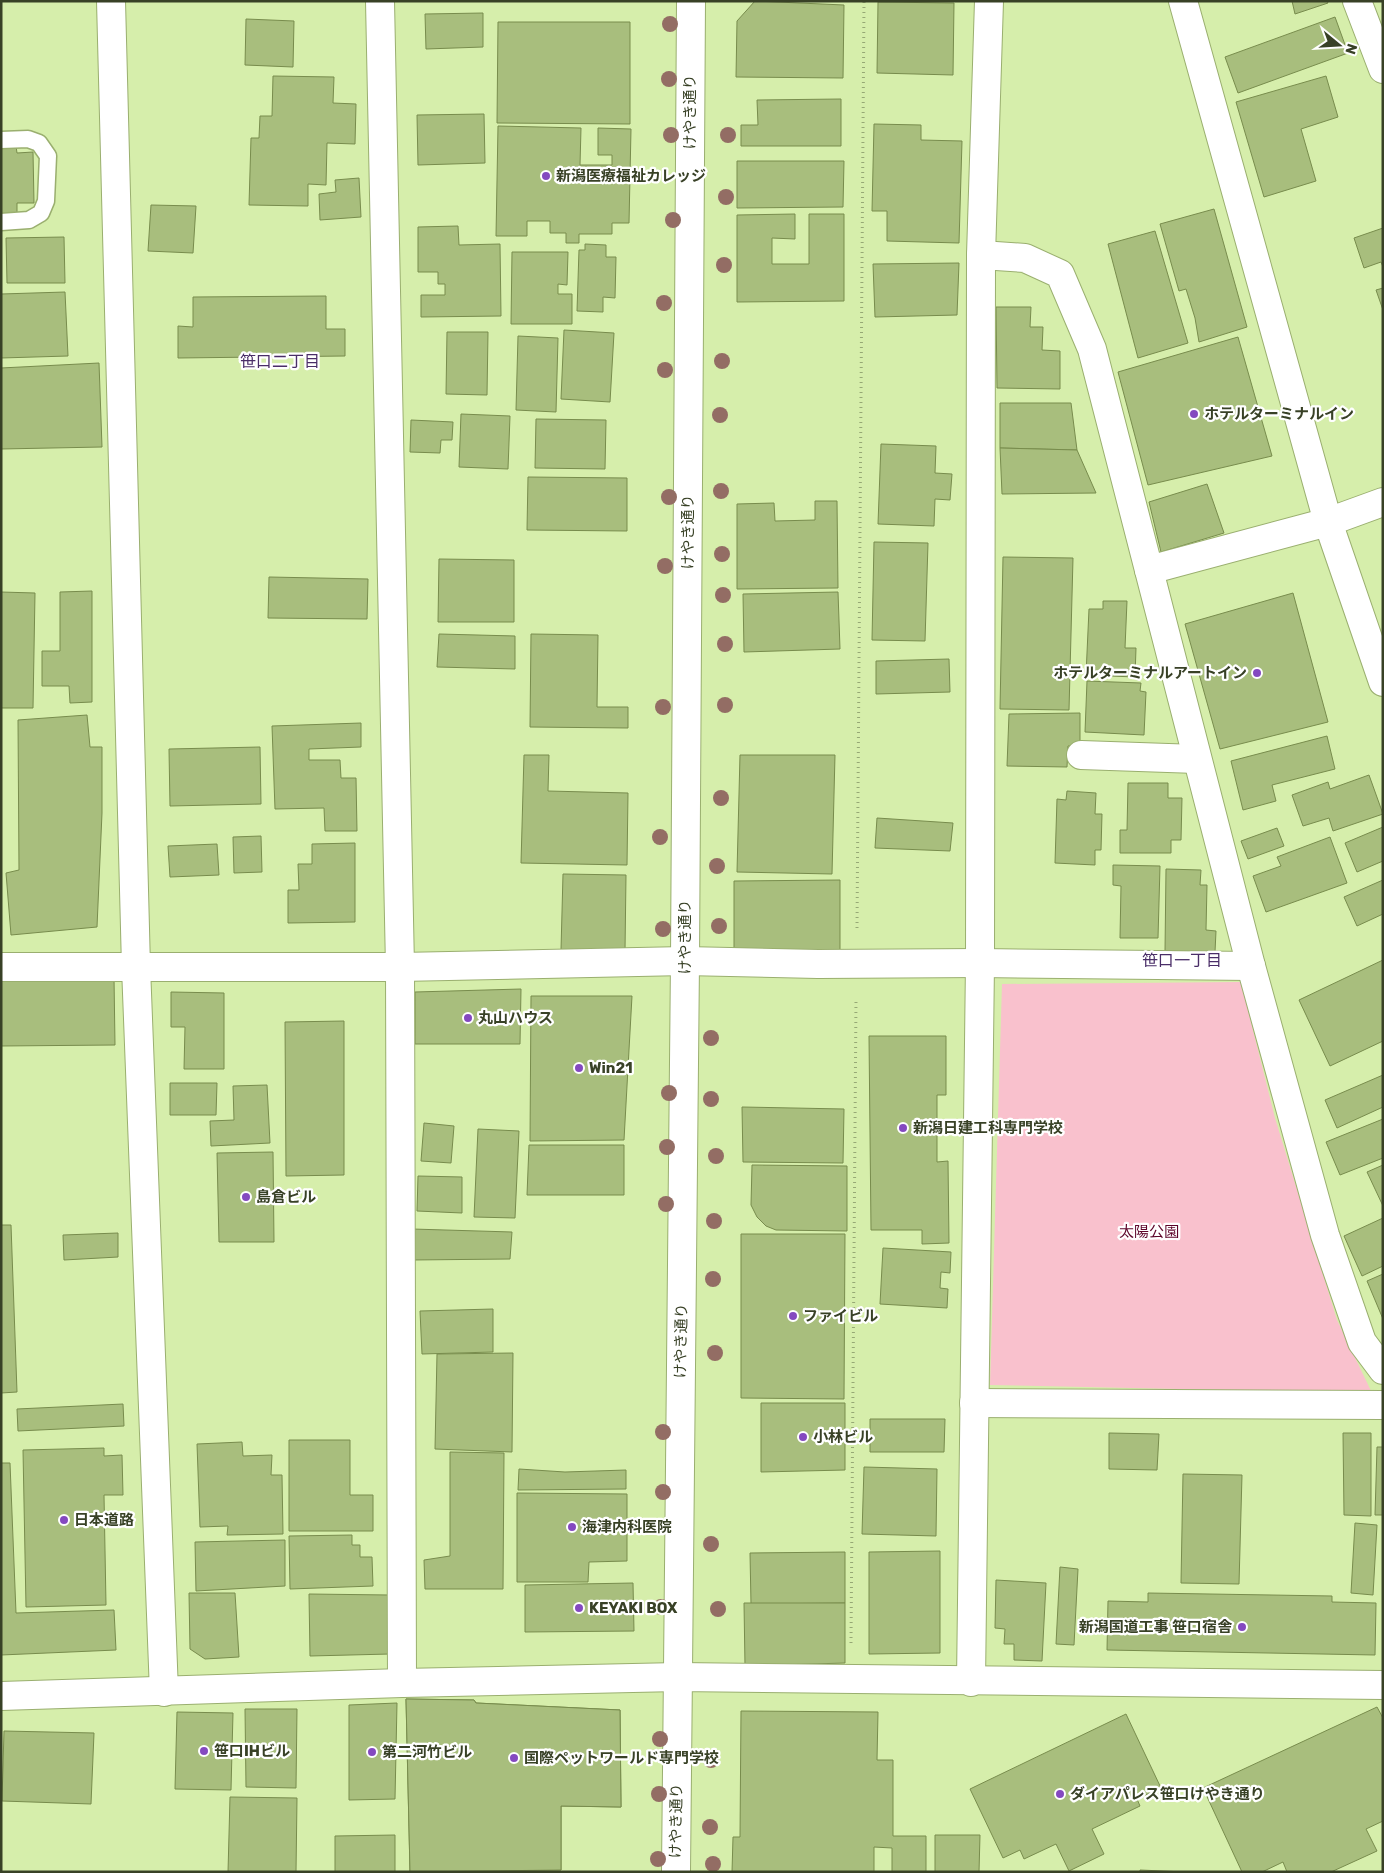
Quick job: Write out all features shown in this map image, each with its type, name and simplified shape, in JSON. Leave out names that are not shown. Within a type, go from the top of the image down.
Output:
[{"type":"street","points":[[111,1],[136,967],[164,1692]]},
{"type":"street","points":[[380,1],[400,967],[402,1683]]},
{"type":"street","name":"けやき通り","points":[[676,1872],[685,961],[691,1]]},
{"type":"street","points":[[972,1682],[980,963],[981,256],[989,1]]},
{"type":"street","points":[[1184,1],[1328,522],[1383,682]]},
{"type":"street","points":[[1356,1],[1383,69]]},
{"type":"street","points":[[981,256],[1025,258],[1060,274],[1092,349],[1251,966],[1325,1235],[1362,1342],[1383,1370]]},
{"type":"street","points":[[1149,570],[1328,522],[1383,502]]},
{"type":"street","points":[[1081,755],[1198,759]]},
{"type":"street","points":[[1,967],[400,967],[685,961],[818,964],[980,963],[1251,966]]},
{"type":"street","points":[[974,1403],[1383,1405]]},
{"type":"street","points":[[1,1696],[402,1683],[678,1677],[972,1682],[1383,1685]]},
{"type":"lane","points":[[1,140],[28,139],[39,143],[48,156],[46,201],[41,213],[30,220],[1,222]]},
{"type":"path","points":[[857,930],[864,1]]},
{"type":"path","points":[[851,1679],[856,990]]},
{"type":"green space","name":"太陽公園","points":[[1241,982],[1275,1118],[1337,1320],[1372,1393],[990,1385],[1002,984]]},
{"type":"building","points":[[755,1],[844,5],[843,78],[736,77],[737,21]]},
{"type":"building","points":[[1292,1],[1327,1],[1328,3],[1295,14]]},
{"type":"building","points":[[878,2],[954,3],[953,75],[877,73]]},
{"type":"building","points":[[483,13],[483,47],[426,49],[425,14]]},
{"type":"building","points":[[1335,17],[1348,53],[1238,93],[1225,57]]},
{"type":"building","points":[[246,19],[294,21],[293,67],[245,65]]},
{"type":"building","points":[[498,22],[630,22],[630,124],[497,123]]},
{"type":"building","points":[[273,76],[334,77],[333,103],[356,104],[355,144],[327,143],[326,185],[308,184],[308,206],[249,205],[251,138],[259,138],[260,116],[272,116]]},
{"type":"building","points":[[1326,76],[1338,117],[1301,129],[1316,181],[1264,197],[1236,102]]},
{"type":"building","points":[[841,99],[841,146],[741,146],[741,125],[758,125],[757,100]]},
{"type":"building","points":[[484,114],[485,163],[418,165],[417,115]]},
{"type":"building","points":[[874,124],[921,125],[921,140],[962,141],[959,243],[887,241],[887,211],[872,211]]},
{"type":"building","points":[[498,126],[581,128],[580,165],[612,165],[612,155],[598,155],[598,128],[631,129],[629,223],[612,223],[612,234],[579,234],[579,243],[566,243],[566,233],[550,233],[550,221],[527,221],[527,236],[496,236]]},
{"type":"building","points":[[1,146],[16,146],[17,153],[33,152],[34,203],[17,203],[17,214],[1,214]]},
{"type":"building","points":[[737,161],[844,161],[843,207],[737,208]]},
{"type":"building","points":[[359,178],[361,217],[320,220],[319,194],[336,192],[335,180]]},
{"type":"building","points":[[151,205],[196,206],[193,253],[148,251]]},
{"type":"building","points":[[1214,209],[1247,327],[1199,342],[1195,318],[1186,289],[1179,291],[1160,224]]},
{"type":"building","points":[[795,214],[795,239],[772,238],[772,264],[809,264],[809,214],[844,214],[844,301],[737,302],[737,215]]},
{"type":"building","points":[[458,226],[459,245],[500,244],[501,316],[421,317],[421,295],[445,295],[445,284],[438,284],[438,272],[418,272],[418,227]]},
{"type":"building","points":[[1383,228],[1383,267],[1381,262],[1364,268],[1354,238]]},
{"type":"building","points":[[1155,231],[1188,343],[1138,358],[1108,244]]},
{"type":"building","points":[[64,237],[65,283],[7,283],[6,238]]},
{"type":"building","points":[[585,244],[606,245],[606,257],[616,257],[615,298],[603,297],[603,312],[577,311],[579,250],[585,250]]},
{"type":"building","points":[[512,252],[568,252],[567,285],[558,284],[558,294],[572,294],[572,324],[511,324]]},
{"type":"building","points":[[959,263],[957,315],[875,317],[873,264]]},
{"type":"building","points":[[1383,288],[1383,310],[1376,290]]},
{"type":"building","points":[[65,292],[68,356],[1,358],[1,294]]},
{"type":"building","points":[[326,296],[326,329],[345,329],[345,356],[178,358],[178,326],[193,327],[193,297]]},
{"type":"building","points":[[996,307],[1031,307],[1030,327],[1043,327],[1042,350],[1060,351],[1060,389],[997,388]]},
{"type":"building","points":[[564,330],[614,333],[610,402],[561,399]]},
{"type":"building","points":[[447,332],[488,332],[487,395],[446,394]]},
{"type":"building","points":[[518,336],[558,338],[556,412],[516,410]]},
{"type":"building","name":"ホテルターミナルイン","points":[[1238,337],[1272,456],[1148,485],[1118,372]]},
{"type":"building","points":[[99,363],[102,447],[1,449],[1,368]]},
{"type":"building","points":[[1000,403],[1071,403],[1077,450],[1000,448]]},
{"type":"building","points":[[461,414],[510,416],[508,469],[459,467]]},
{"type":"building","points":[[536,419],[606,420],[605,469],[535,468]]},
{"type":"building","points":[[411,420],[453,422],[452,440],[441,440],[440,453],[410,452]]},
{"type":"building","points":[[881,444],[936,446],[935,473],[952,474],[950,500],[935,499],[934,526],[878,524]]},
{"type":"building","points":[[1000,448],[1077,450],[1096,493],[1002,494]]},
{"type":"building","points":[[528,477],[627,478],[627,531],[527,530]]},
{"type":"building","points":[[1207,484],[1224,533],[1161,552],[1149,502]]},
{"type":"building","points":[[815,501],[837,501],[838,588],[737,589],[737,504],[774,503],[775,521],[815,520]]},
{"type":"building","points":[[874,542],[928,543],[925,641],[872,640]]},
{"type":"building","points":[[1003,557],[1073,558],[1069,710],[1000,709]]},
{"type":"building","points":[[439,559],[514,560],[514,622],[438,622]]},
{"type":"building","points":[[269,577],[368,579],[367,619],[268,618]]},
{"type":"building","points":[[92,591],[92,702],[70,703],[69,686],[42,686],[42,651],[60,651],[60,592]]},
{"type":"building","points":[[1,592],[35,593],[33,708],[1,708]]},
{"type":"building","points":[[838,592],[840,649],[744,652],[743,594]]},
{"type":"building","name":"ホテルターミナルアートイン","points":[[1293,593],[1328,722],[1220,749],[1185,624]]},
{"type":"building","points":[[1103,601],[1127,601],[1125,648],[1136,648],[1135,677],[1086,675],[1089,609],[1103,609]]},
{"type":"building","points":[[439,634],[515,636],[515,669],[437,667]]},
{"type":"building","points":[[531,634],[598,635],[597,707],[628,707],[628,728],[530,727]]},
{"type":"building","points":[[949,659],[950,692],[876,694],[876,661]]},
{"type":"building","points":[[1087,681],[1141,683],[1140,691],[1146,692],[1144,735],[1085,732]]},
{"type":"building","points":[[1080,713],[1080,746],[1068,746],[1067,767],[1007,766],[1009,714]]},
{"type":"building","points":[[87,715],[90,747],[102,747],[102,813],[97,927],[11,935],[6,873],[19,870],[18,720]]},
{"type":"building","points":[[361,723],[361,747],[309,749],[309,760],[340,760],[341,778],[356,778],[357,831],[325,831],[324,808],[275,809],[272,726]]},
{"type":"building","points":[[1327,736],[1335,769],[1272,785],[1276,801],[1243,810],[1231,761]]},
{"type":"building","points":[[260,747],[261,804],[170,806],[169,749]]},
{"type":"building","points":[[524,755],[549,755],[548,791],[628,793],[627,865],[521,863]]},
{"type":"building","points":[[740,755],[835,755],[832,874],[737,872]]},
{"type":"building","points":[[1369,775],[1383,814],[1333,831],[1329,818],[1303,826],[1292,795],[1328,782],[1330,789]]},
{"type":"building","points":[[1128,783],[1168,783],[1168,798],[1182,798],[1181,840],[1171,840],[1171,853],[1120,853],[1120,830],[1127,830]]},
{"type":"building","points":[[1067,791],[1096,793],[1095,814],[1102,814],[1101,850],[1095,850],[1095,865],[1055,863],[1057,799],[1066,800]]},
{"type":"building","points":[[877,818],[953,823],[950,851],[875,848]]},
{"type":"building","points":[[1383,827],[1383,861],[1357,872],[1345,843]]},
{"type":"building","points":[[1277,828],[1284,846],[1248,859],[1241,841]]},
{"type":"building","points":[[261,836],[262,872],[234,873],[233,837]]},
{"type":"building","points":[[1330,837],[1347,883],[1266,912],[1253,876],[1281,866],[1277,857]]},
{"type":"building","points":[[355,843],[355,922],[288,923],[288,890],[299,890],[298,864],[312,864],[312,844]]},
{"type":"building","points":[[217,844],[219,875],[170,877],[168,846]]},
{"type":"building","points":[[1113,865],[1160,866],[1158,938],[1120,938],[1121,886],[1113,885]]},
{"type":"building","points":[[1166,869],[1201,870],[1200,885],[1207,885],[1206,930],[1216,931],[1215,952],[1165,951]]},
{"type":"building","points":[[563,874],[626,875],[625,951],[561,950]]},
{"type":"building","points":[[840,880],[840,953],[734,953],[734,881]]},
{"type":"building","points":[[1383,880],[1383,914],[1357,926],[1344,897]]},
{"type":"building","points":[[1383,960],[1383,1041],[1330,1066],[1299,1000]]},
{"type":"building","points":[[114,977],[115,1045],[1,1046],[1,978]]},
{"type":"building","name":"丸山ハウス","points":[[521,989],[520,1044],[415,1044],[415,992]]},
{"type":"building","points":[[171,992],[224,993],[224,1069],[184,1069],[185,1027],[171,1027]]},
{"type":"building","name":"Win21","points":[[531,996],[632,996],[624,1140],[530,1141]]},
{"type":"building","points":[[344,1021],[344,1175],[286,1176],[285,1022]]},
{"type":"building","name":"新潟日建工科専門学校","points":[[869,1036],[946,1036],[946,1095],[937,1095],[937,1162],[948,1161],[949,1243],[922,1244],[922,1230],[871,1230]]},
{"type":"building","points":[[1383,1075],[1383,1107],[1337,1128],[1325,1100]]},
{"type":"building","points":[[170,1083],[217,1083],[216,1115],[170,1115]]},
{"type":"building","points":[[267,1085],[270,1143],[211,1146],[210,1121],[234,1120],[233,1086]]},
{"type":"building","points":[[742,1107],[844,1109],[843,1163],[743,1162]]},
{"type":"building","points":[[1383,1119],[1383,1158],[1340,1175],[1326,1142]]},
{"type":"building","points":[[424,1123],[454,1126],[451,1163],[421,1161]]},
{"type":"building","points":[[478,1129],[519,1131],[515,1218],[474,1217]]},
{"type":"building","points":[[529,1145],[624,1145],[624,1195],[527,1195]]},
{"type":"building","name":"島倉ビル","points":[[273,1152],[274,1242],[219,1242],[217,1153]]},
{"type":"building","points":[[752,1165],[847,1166],[847,1231],[776,1230],[766,1226],[757,1217],[751,1205]]},
{"type":"building","points":[[1383,1165],[1383,1206],[1367,1172]]},
{"type":"building","points":[[418,1176],[462,1177],[462,1213],[417,1211]]},
{"type":"building","points":[[1383,1218],[1383,1266],[1362,1276],[1344,1236]]},
{"type":"building","points":[[1,1225],[11,1225],[17,1392],[1,1393]]},
{"type":"building","points":[[412,1229],[512,1232],[510,1259],[412,1260]]},
{"type":"building","points":[[118,1233],[118,1257],[64,1260],[63,1235]]},
{"type":"building","name":"ファイビル","points":[[741,1234],[845,1234],[844,1399],[741,1398]]},
{"type":"building","points":[[883,1248],[951,1252],[950,1273],[941,1272],[940,1288],[948,1289],[947,1308],[880,1304]]},
{"type":"building","points":[[1383,1274],[1383,1319],[1367,1281]]},
{"type":"building","points":[[493,1309],[493,1352],[422,1354],[420,1311]]},
{"type":"building","points":[[513,1353],[512,1452],[435,1449],[437,1354]]},
{"type":"building","name":"小林ビル","points":[[761,1403],[845,1403],[845,1470],[761,1472]]},
{"type":"building","points":[[123,1404],[124,1426],[18,1431],[17,1409]]},
{"type":"building","points":[[870,1419],[945,1419],[944,1452],[870,1452]]},
{"type":"building","points":[[1109,1433],[1159,1434],[1157,1470],[1109,1469]]},
{"type":"building","points":[[1343,1433],[1371,1433],[1371,1516],[1344,1515]]},
{"type":"building","points":[[289,1440],[350,1440],[350,1495],[373,1495],[373,1531],[289,1531]]},
{"type":"building","points":[[242,1442],[243,1456],[272,1455],[271,1475],[282,1475],[283,1534],[227,1535],[228,1526],[200,1527],[197,1444]]},
{"type":"building","points":[[1377,1447],[1383,1447],[1383,1515],[1375,1515]]},
{"type":"building","name":"日本道路","points":[[104,1448],[104,1456],[122,1455],[123,1495],[104,1495],[106,1605],[26,1607],[23,1450]]},
{"type":"building","points":[[450,1452],[504,1453],[503,1589],[425,1589],[424,1560],[450,1556]]},
{"type":"building","points":[[1,1463],[10,1463],[16,1613],[114,1610],[116,1650],[1,1655]]},
{"type":"building","points":[[864,1467],[937,1469],[936,1536],[862,1534]]},
{"type":"building","points":[[519,1469],[565,1472],[626,1470],[626,1489],[518,1490]]},
{"type":"building","points":[[1183,1474],[1242,1475],[1239,1584],[1181,1583]]},
{"type":"building","name":"海津内科医院","points":[[517,1493],[627,1494],[627,1561],[589,1562],[588,1582],[517,1582]]},
{"type":"building","points":[[1355,1523],[1377,1525],[1373,1595],[1351,1593]]},
{"type":"building","points":[[352,1535],[352,1545],[360,1545],[360,1557],[372,1557],[373,1586],[290,1589],[289,1536]]},
{"type":"building","points":[[285,1540],[285,1586],[196,1591],[195,1542]]},
{"type":"building","points":[[940,1551],[940,1653],[869,1654],[869,1552]]},
{"type":"building","points":[[845,1552],[845,1603],[751,1604],[750,1553]]},
{"type":"building","points":[[1060,1567],[1078,1569],[1074,1645],[1056,1644]]},
{"type":"building","points":[[996,1580],[1046,1583],[1042,1661],[1014,1660],[1014,1644],[1004,1644],[1005,1629],[995,1628]]},
{"type":"building","name":"KEYAKI BOX","points":[[633,1583],[634,1631],[525,1632],[525,1585]]},
{"type":"building","points":[[189,1593],[235,1593],[239,1657],[205,1659],[190,1649]]},
{"type":"building","name":"新潟国道工事 笹口宿舎","points":[[1148,1593],[1332,1596],[1332,1602],[1376,1603],[1375,1655],[1107,1650],[1108,1601],[1148,1602]]},
{"type":"building","points":[[309,1594],[389,1595],[390,1654],[310,1656]]},
{"type":"building","points":[[744,1603],[845,1603],[845,1663],[745,1666]]},
{"type":"building","name":"国際ペットワールド専門学校","points":[[406,1699],[474,1700],[476,1703],[620,1710],[621,1807],[561,1806],[561,1870],[410,1872]]},
{"type":"building","name":"国際ペットワールド専門学校","points":[[406,1699],[474,1700],[476,1703],[620,1710],[621,1807],[561,1806],[561,1870],[410,1872]]},
{"type":"building","name":"第二河竹ビル","points":[[397,1703],[395,1799],[349,1800],[349,1705]]},
{"type":"building","points":[[1377,1707],[1383,1718],[1383,1821],[1366,1829],[1377,1851],[1331,1872],[1287,1872],[1283,1862],[1262,1872],[1242,1872],[1203,1788]]},
{"type":"building","points":[[245,1709],[297,1709],[296,1788],[246,1787]]},
{"type":"building","points":[[741,1711],[878,1712],[877,1760],[893,1760],[893,1836],[926,1836],[926,1872],[892,1872],[892,1848],[874,1847],[874,1872],[732,1872],[733,1837],[740,1837]]},
{"type":"building","name":"笹口IHビル","points":[[177,1712],[233,1713],[231,1790],[175,1789]]},
{"type":"building","name":"ダイアパレス笹口けやき通り","points":[[1126,1714],[1161,1788],[1137,1799],[1140,1806],[1092,1829],[1104,1854],[1069,1871],[1056,1844],[1024,1859],[1020,1850],[1003,1858],[970,1789]]},
{"type":"building","points":[[4,1731],[94,1733],[91,1804],[2,1801]]},
{"type":"building","points":[[230,1797],[297,1798],[296,1872],[228,1872]]},
{"type":"building","points":[[395,1835],[395,1872],[335,1872],[335,1836]]},
{"type":"building","points":[[935,1835],[980,1835],[979,1872],[935,1872]]},
{"type":"building","points":[[1140,1870],[1185,1872],[1140,1872]]},
{"type":"place","name":"新潟医療福祉カレッジ","points":[[546,176]]},
{"type":"place","name":"ホテルターミナルイン","points":[[1194,414]]},
{"type":"place","name":"ホテルターミナルアートイン","points":[[1257,673]]},
{"type":"place","name":"丸山ハウス","points":[[468,1018]]},
{"type":"place","name":"Win21","points":[[579,1068]]},
{"type":"place","name":"新潟日建工科専門学校","points":[[903,1128]]},
{"type":"place","name":"島倉ビル","points":[[246,1197]]},
{"type":"place","name":"ファイビル","points":[[793,1316]]},
{"type":"place","name":"小林ビル","points":[[803,1437]]},
{"type":"place","name":"日本道路","points":[[64,1520]]},
{"type":"place","name":"海津内科医院","points":[[572,1527]]},
{"type":"place","name":"KEYAKI BOX","points":[[579,1608]]},
{"type":"place","name":"新潟国道工事 笹口宿舎","points":[[1242,1627]]},
{"type":"place","name":"笹口IHビル","points":[[204,1751]]},
{"type":"place","name":"第二河竹ビル","points":[[372,1752]]},
{"type":"place","name":"国際ペットワールド専門学校","points":[[514,1758]]},
{"type":"place","name":"ダイアパレス笹口けやき通り","points":[[1060,1794]]},
{"type":"district","name":"笹口二丁目","points":[[280,361]]},
{"type":"district","name":"笹口一丁目","points":[[1182,960]]}]
